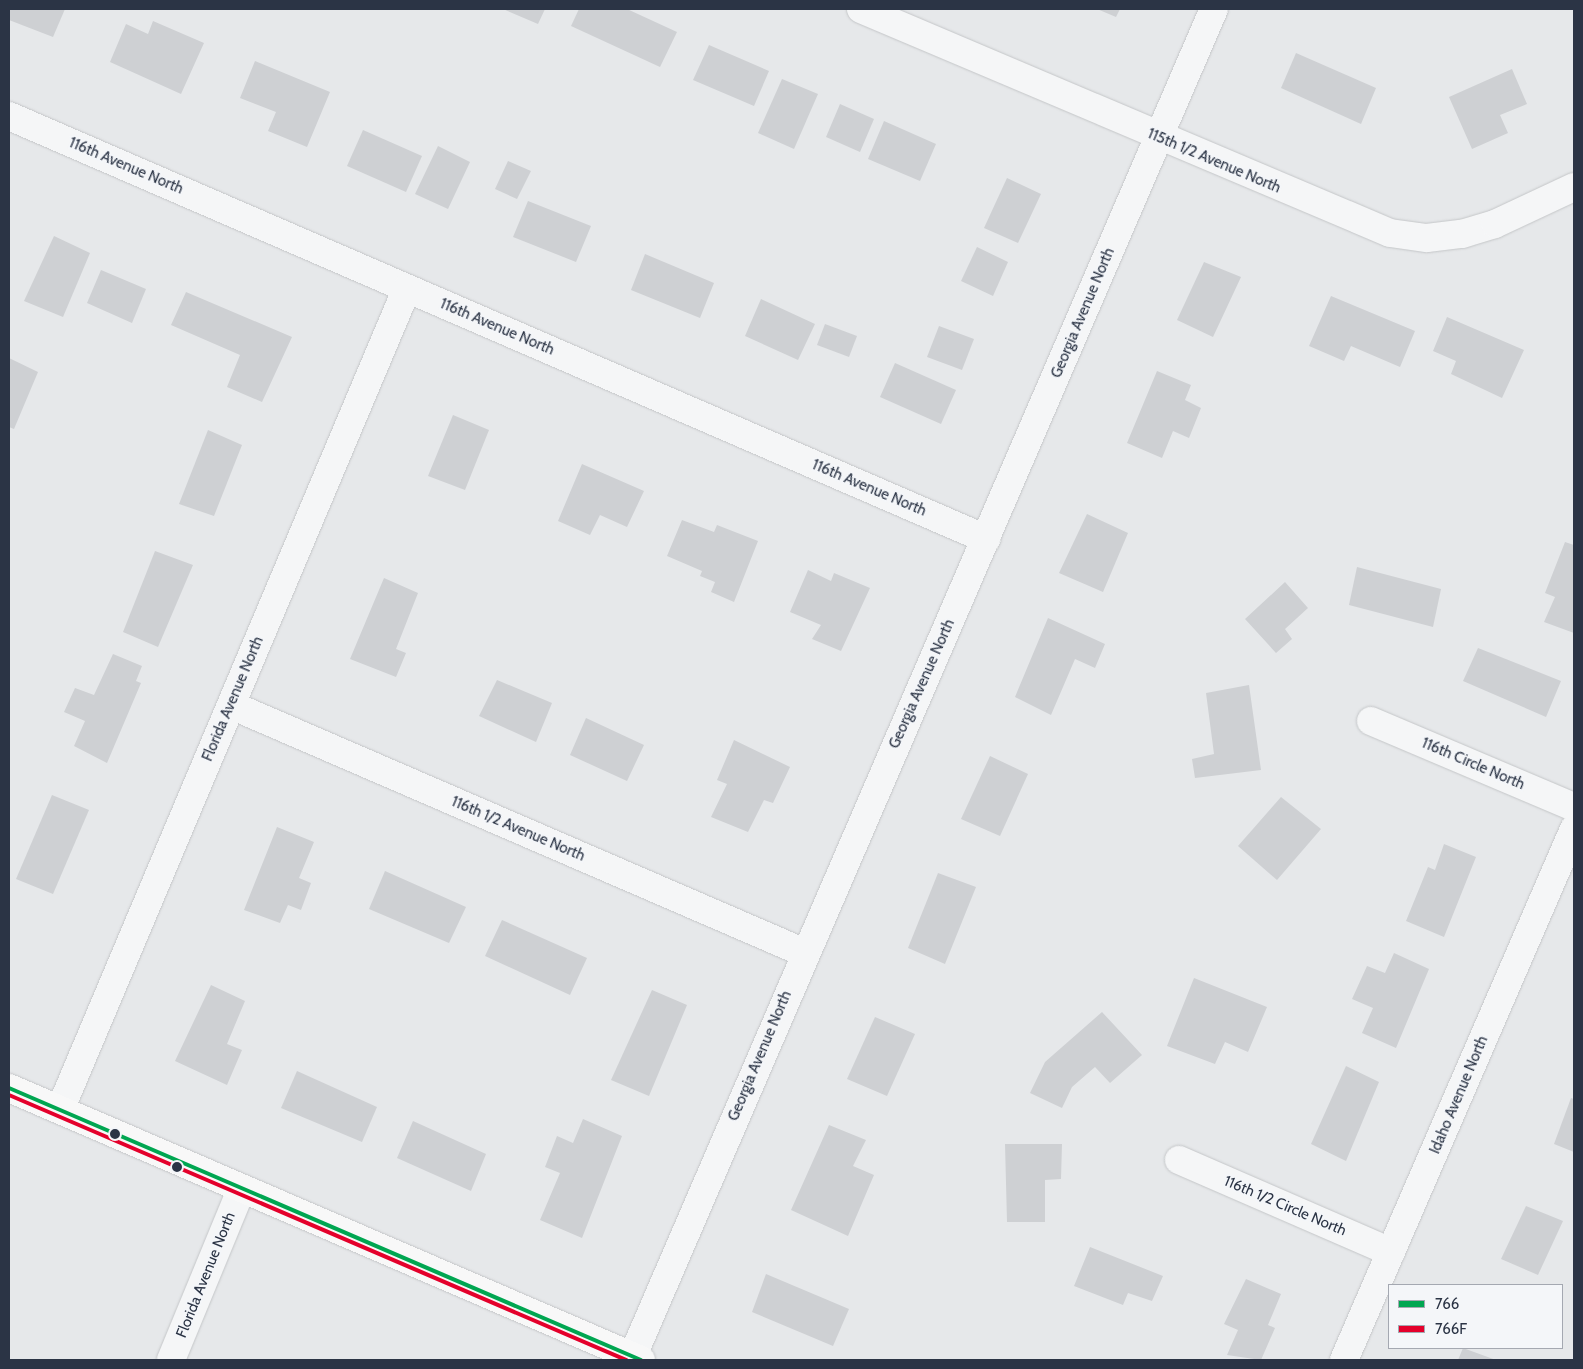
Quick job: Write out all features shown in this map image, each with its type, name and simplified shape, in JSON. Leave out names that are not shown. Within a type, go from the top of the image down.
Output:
[{"type":"street","name":"115th 1/2 Avenue North","points":[[861,9],[1352,220],[1390,233],[1428,238],[1495,224],[1574,186]]},
{"type":"street","name":"Georgia Avenue North","points":[[635,1359],[805,953],[1214,9]]},
{"type":"street","name":"116th Avenue North","points":[[9,116],[986,539]]},
{"type":"street","name":"Florida Avenue North","points":[[60,1110],[407,288]]},
{"type":"street","name":"116th 1/2 Avenue North","points":[[231,704],[805,953]]},
{"type":"street","name":"116th Circle North","points":[[1371,722],[1574,807]]},
{"type":"street","name":"Idaho Avenue North","points":[[1344,1360],[1574,829]]},
{"type":"street","points":[[9,1088],[635,1359]]},
{"type":"street","name":"116th 1/2 Circle North","points":[[1179,1160],[1391,1252]]},
{"type":"street","name":"Florida Avenue North","points":[[171,1360],[241,1190]]},
{"type":"building","points":[[9,9],[65,9],[53,37],[9,20]]},
{"type":"building","points":[[503,9],[545,9],[538,24]]},
{"type":"building","points":[[579,9],[627,9],[677,32],[660,67],[571,26]]},
{"type":"building","points":[[1097,9],[1120,9],[1116,17]]},
{"type":"building","points":[[153,21],[204,43],[181,94],[110,62],[126,24],[148,34]]},
{"type":"building","points":[[709,45],[769,71],[754,106],[693,80]]},
{"type":"building","points":[[1296,53],[1376,88],[1361,124],[1281,88]]},
{"type":"building","points":[[255,61],[330,92],[307,147],[268,131],[276,112],[240,98]]},
{"type":"building","points":[[1512,69],[1527,104],[1500,115],[1508,133],[1472,149],[1449,97]]},
{"type":"building","points":[[782,79],[818,94],[794,149],[758,133]]},
{"type":"building","points":[[840,104],[874,119],[860,152],[826,137]]},
{"type":"building","points":[[884,121],[936,144],[920,181],[868,159]]},
{"type":"building","points":[[363,130],[422,156],[406,192],[347,166]]},
{"type":"building","points":[[438,146],[470,162],[448,209],[415,194]]},
{"type":"building","points":[[508,161],[531,171],[517,199],[495,189]]},
{"type":"building","points":[[1007,178],[1041,194],[1018,243],[984,228]]},
{"type":"building","points":[[528,201],[591,226],[576,262],[513,237]]},
{"type":"building","points":[[54,236],[90,253],[63,317],[24,301]]},
{"type":"building","points":[[977,247],[1008,262],[993,296],[961,281]]},
{"type":"building","points":[[645,254],[714,283],[700,318],[631,290]]},
{"type":"building","points":[[1204,262],[1241,277],[1213,337],[1177,320]]},
{"type":"building","points":[[101,270],[146,289],[132,323],[87,303]]},
{"type":"building","points":[[186,292],[292,337],[262,402],[227,387],[240,355],[171,325]]},
{"type":"building","points":[[1331,296],[1415,331],[1400,367],[1351,346],[1344,361],[1309,346]]},
{"type":"building","points":[[761,299],[815,324],[798,360],[745,336]]},
{"type":"building","points":[[1447,317],[1524,350],[1502,398],[1451,374],[1456,361],[1433,351]]},
{"type":"building","points":[[825,324],[857,336],[849,357],[817,345]]},
{"type":"building","points":[[939,326],[974,339],[962,370],[927,357]]},
{"type":"building","points":[[9,358],[38,372],[14,429],[9,427]]},
{"type":"building","points":[[895,363],[956,390],[941,424],[880,397]]},
{"type":"building","points":[[1157,371],[1191,385],[1185,400],[1201,408],[1189,438],[1173,431],[1162,458],[1127,443]]},
{"type":"building","points":[[453,415],[489,430],[465,490],[428,476]]},
{"type":"building","points":[[208,430],[242,445],[214,516],[179,504]]},
{"type":"building","points":[[582,464],[644,491],[627,527],[600,515],[590,535],[558,521]]},
{"type":"building","points":[[1087,514],[1128,533],[1103,592],[1059,573]]},
{"type":"building","points":[[682,520],[714,532],[717,525],[758,541],[734,602],[711,592],[715,582],[700,576],[702,571],[667,556]]},
{"type":"building","points":[[1565,542],[1574,545],[1574,633],[1544,622],[1555,597],[1545,593]]},
{"type":"building","points":[[155,551],[193,565],[158,647],[123,632]]},
{"type":"building","points":[[1357,567],[1441,589],[1433,627],[1349,605]]},
{"type":"building","points":[[808,570],[831,581],[834,573],[870,588],[841,651],[812,639],[821,625],[790,612]]},
{"type":"building","points":[[384,578],[418,593],[396,649],[406,653],[396,677],[350,659]]},
{"type":"building","points":[[1285,582],[1308,608],[1285,629],[1292,639],[1276,653],[1245,619]]},
{"type":"building","points":[[1048,618],[1105,644],[1095,668],[1075,659],[1051,715],[1015,697]]},
{"type":"building","points":[[1478,648],[1561,681],[1546,717],[1463,681]]},
{"type":"building","points":[[113,654],[142,666],[136,681],[141,683],[107,763],[74,746],[85,721],[64,712],[75,688],[94,695]]},
{"type":"building","points":[[497,680],[552,703],[536,742],[479,716]]},
{"type":"building","points":[[1249,685],[1261,770],[1195,778],[1192,759],[1214,754],[1206,693]]},
{"type":"building","points":[[586,718],[644,745],[627,781],[570,755]]},
{"type":"building","points":[[734,740],[790,767],[773,803],[764,800],[748,832],[711,817],[727,784],[717,780]]},
{"type":"building","points":[[990,756],[1028,774],[1000,836],[961,819]]},
{"type":"building","points":[[52,795],[89,810],[53,894],[16,879]]},
{"type":"building","points":[[1281,797],[1321,829],[1277,880],[1238,846]]},
{"type":"building","points":[[277,827],[314,842],[299,878],[311,883],[301,910],[288,905],[280,923],[244,910]]},
{"type":"building","points":[[1444,844],[1476,857],[1444,937],[1406,921],[1428,867],[1435,870]]},
{"type":"building","points":[[385,871],[466,907],[449,943],[369,909]]},
{"type":"building","points":[[938,873],[976,887],[945,964],[908,948]]},
{"type":"building","points":[[502,920],[587,958],[570,995],[485,956]]},
{"type":"building","points":[[1394,953],[1429,969],[1396,1048],[1362,1033],[1373,1008],[1352,999],[1367,966],[1385,973]]},
{"type":"building","points":[[1194,978],[1267,1007],[1248,1052],[1225,1042],[1215,1064],[1167,1046]]},
{"type":"building","points":[[211,985],[245,1001],[227,1044],[242,1050],[227,1085],[175,1061]]},
{"type":"building","points":[[652,990],[687,1005],[649,1096],[611,1080]]},
{"type":"building","points":[[1102,1012],[1142,1055],[1110,1083],[1095,1067],[1072,1087],[1062,1108],[1030,1093],[1045,1062]]},
{"type":"building","points":[[875,1017],[915,1034],[887,1096],[847,1079]]},
{"type":"building","points":[[1346,1066],[1379,1082],[1346,1161],[1311,1144]]},
{"type":"building","points":[[297,1071],[377,1107],[362,1142],[281,1108]]},
{"type":"building","points":[[1571,1098],[1574,1099],[1574,1152],[1554,1144]]},
{"type":"building","points":[[583,1119],[622,1136],[582,1238],[540,1220],[560,1173],[545,1167],[557,1136],[573,1143]]},
{"type":"building","points":[[413,1121],[486,1154],[471,1191],[397,1158]]},
{"type":"building","points":[[829,1125],[866,1140],[853,1166],[874,1175],[848,1236],[791,1210]]},
{"type":"building","points":[[1005,1144],[1062,1144],[1061,1179],[1045,1180],[1045,1222],[1007,1222]]},
{"type":"building","points":[[1526,1206],[1563,1221],[1538,1275],[1501,1259]]},
{"type":"building","points":[[1090,1247],[1163,1276],[1152,1301],[1128,1293],[1123,1305],[1074,1286]]},
{"type":"building","points":[[766,1274],[849,1309],[833,1346],[752,1312]]},
{"type":"building","points":[[1246,1279],[1281,1294],[1268,1325],[1275,1328],[1261,1360],[1227,1355],[1238,1330],[1224,1324]]},
{"type":"building","points":[[1463,1349],[1466,1349],[1496,1360],[1458,1360]]},
{"type":"transit line","name":"766","points":[[9,1088],[641,1360]]},
{"type":"transit line","name":"766F","points":[[9,1095],[626,1360]]}]
